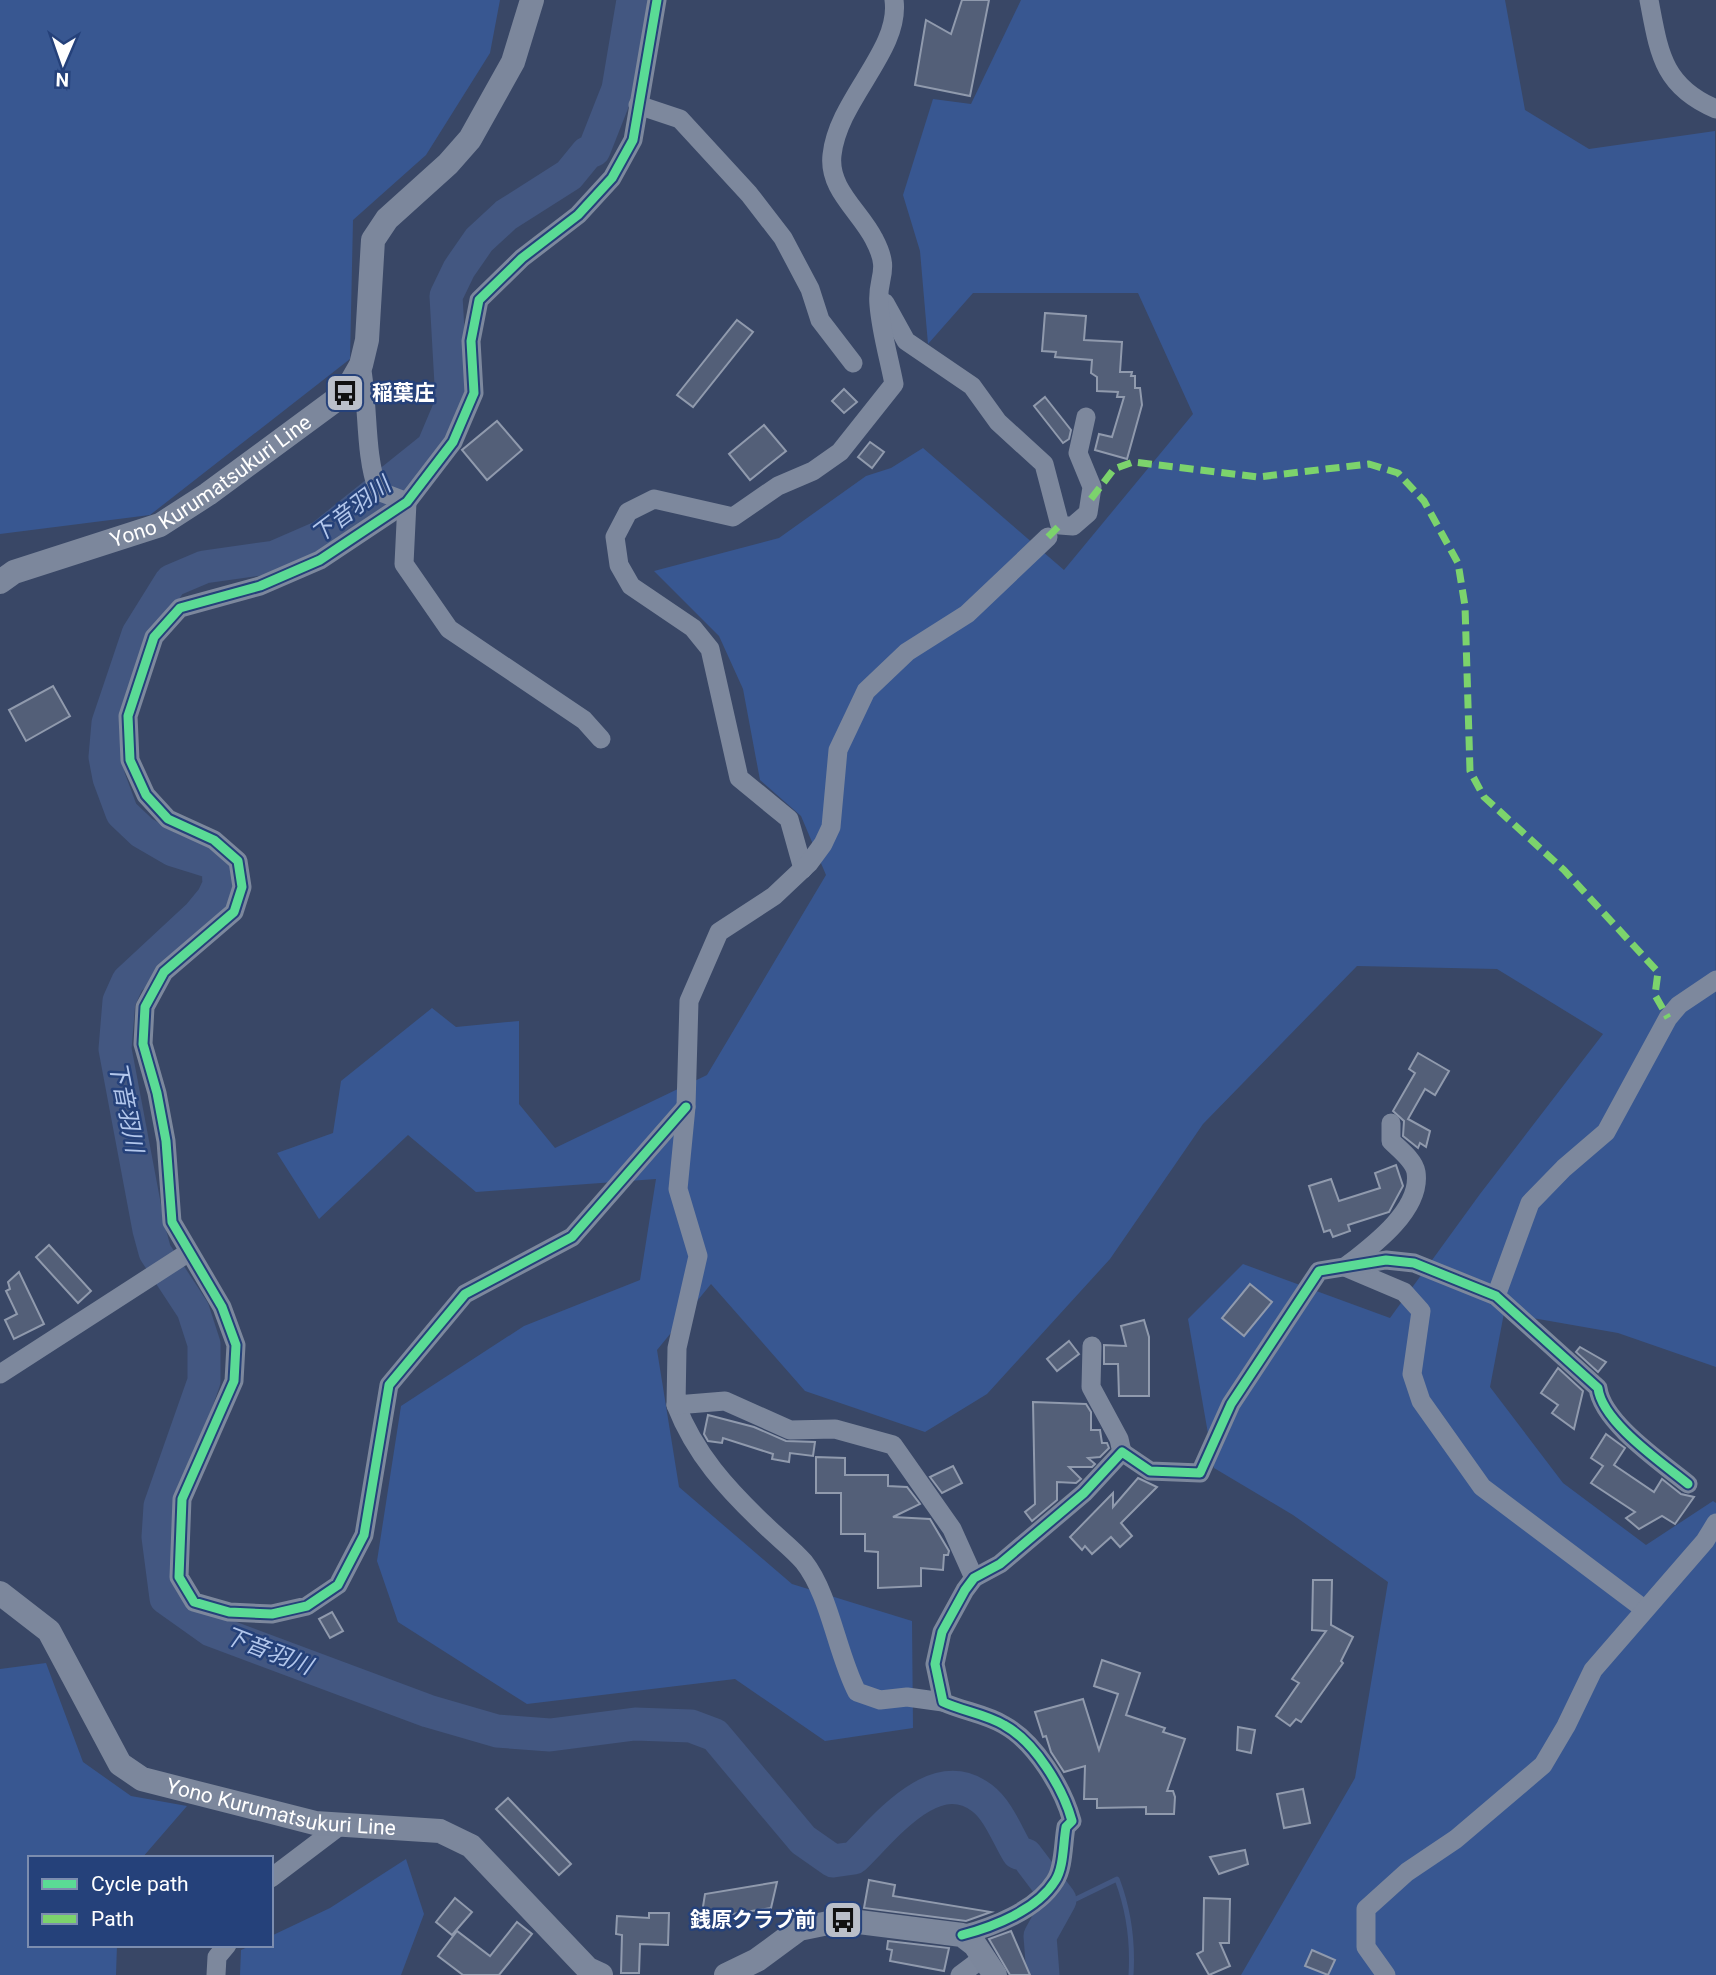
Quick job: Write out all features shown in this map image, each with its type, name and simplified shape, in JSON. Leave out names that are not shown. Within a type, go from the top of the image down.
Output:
[{"type":"main road","name":"Yono Kurumatsukuri Line","points":[[0,582],[14,572],[160,525],[208,494],[345,393],[361,365],[367,340],[373,240],[387,219],[448,164],[470,139],[513,62],[532,0]]},
{"type":"main road","name":"Yono Kurumatsukuri Line","points":[[0,1593],[49,1631],[120,1764],[142,1779],[315,1824],[440,1831],[471,1846],[588,1969],[601,1975]]},
{"type":"main road","points":[[726,1975],[757,1960],[799,1929],[844,1920],[962,1936],[975,1945],[989,1966]]},
{"type":"street","points":[[657,0],[633,141],[612,178],[578,215],[522,258],[479,300],[471,341],[474,393],[453,442],[407,502],[320,560],[288,576],[180,607],[154,637],[128,716],[130,760],[146,795],[168,820],[214,840],[238,861],[242,887],[234,912],[164,972],[145,1007],[142,1044],[157,1093],[166,1141],[172,1222],[222,1307],[236,1345],[234,1381],[182,1499],[179,1577],[194,1602],[229,1612],[272,1614],[307,1606],[338,1586],[364,1535],[389,1385],[465,1294],[572,1237],[686,1107]]},
{"type":"street","points":[[803,869],[789,819],[739,778],[710,649],[693,628],[631,586],[619,565],[615,537],[628,512],[654,499],[733,517],[778,486],[813,471],[840,452],[894,384],[878,302],[885,267],[874,238],[835,181],[831,156],[841,122],[862,80],[890,38],[894,0]]},
{"type":"street","points":[[1650,0],[1664,63],[1677,86],[1716,109]]},
{"type":"street","points":[[638,105],[680,119],[749,194],[783,238],[810,289],[820,320],[853,363]]},
{"type":"street","points":[[881,293],[906,341],[971,386],[998,422],[1044,464],[1060,525],[1073,526],[1088,513],[1091,487],[1078,453],[1086,417]]},
{"type":"street","points":[[361,365],[368,400],[372,472],[378,491],[407,502]]},
{"type":"street","points":[[407,502],[404,564],[449,629],[584,720],[601,739]]},
{"type":"street","points":[[962,1936],[986,1929],[1034,1902],[1050,1886],[1066,1828],[1072,1821],[1068,1807],[1051,1777],[1021,1737],[1003,1724],[943,1702],[907,1697],[880,1700],[857,1692],[848,1676],[832,1620],[805,1563],[713,1473],[685,1429],[676,1405],[677,1348],[698,1256],[678,1189],[686,1107],[689,1001],[719,932],[774,896],[803,869],[823,844],[831,827],[838,750],[866,691],[907,652],[967,614],[1048,537]]},
{"type":"street","points":[[1496,1296],[1530,1203],[1564,1168],[1606,1132],[1668,1018],[1679,1005],[1716,980]]},
{"type":"street","points":[[1346,1267],[1399,1221],[1411,1196],[1416,1172],[1409,1160],[1391,1142],[1391,1123]]},
{"type":"street","points":[[0,1374],[189,1252]]},
{"type":"street","points":[[1092,1346],[1091,1387],[1119,1439],[1122,1452],[1150,1471],[1200,1473],[1231,1404],[1319,1271],[1386,1260],[1414,1263],[1496,1296],[1598,1388],[1600,1402],[1640,1445],[1688,1484]]},
{"type":"street","points":[[1346,1267],[1404,1292],[1421,1311],[1412,1374],[1420,1401],[1482,1487],[1644,1609]]},
{"type":"street","points":[[676,1405],[725,1401],[790,1430],[835,1429],[893,1445],[952,1529],[974,1578]]},
{"type":"street","points":[[943,1702],[935,1664],[942,1632],[974,1578],[1000,1564],[1053,1520],[1084,1493],[1122,1452]]},
{"type":"street","points":[[1386,1975],[1366,1947],[1366,1909],[1407,1872],[1456,1839],[1543,1765],[1566,1726],[1592,1670],[1705,1541],[1716,1523]]},
{"type":"street","points":[[273,1876],[341,1825]]},
{"type":"street","points":[[216,1975],[217,1957],[225,1947]]},
{"type":"street","points":[[960,1975],[989,1966]]},
{"type":"shaded area","points":[[0,0],[500,0],[490,53],[426,155],[353,220],[350,359],[150,515],[0,534]]},
{"type":"shaded area","points":[[1021,0],[1505,0],[1525,110],[1589,149],[1715,131],[1716,1367],[1618,1333],[1504,1313],[1490,1387],[1563,1483],[1646,1545],[1713,1501],[1716,1503],[1716,1975],[1241,1975],[1355,1778],[1388,1582],[1293,1515],[1214,1468],[1188,1319],[1243,1264],[1390,1318],[1480,1194],[1603,1034],[1497,969],[1357,966],[1203,1124],[1110,1259],[987,1394],[925,1432],[805,1391],[711,1284],[657,1350],[679,1487],[792,1584],[912,1621],[913,1728],[825,1741],[735,1679],[527,1704],[398,1622],[377,1561],[401,1406],[524,1326],[640,1280],[656,1179],[476,1192],[408,1135],[319,1219],[277,1153],[333,1133],[341,1081],[432,1008],[456,1027],[519,1021],[519,1104],[555,1148],[707,1075],[826,875],[801,816],[760,780],[743,689],[719,636],[654,571],[779,538],[866,476],[891,468],[923,448],[1064,570],[1193,414],[1138,293],[973,293],[928,344],[920,251],[903,195],[933,99],[971,104]]},
{"type":"shaded area","points":[[46,1663],[83,1762],[131,1796],[187,1806],[144,1856],[28,1856],[28,1947],[117,1947],[116,1975],[0,1975],[0,1669]]},
{"type":"shaded area","points":[[406,1859],[424,1914],[401,1975],[240,1975],[241,1950],[248,1947],[273,1947],[273,1935],[330,1908]]},
{"type":"building","points":[[962,0],[989,0],[970,96],[915,85],[926,20],[951,34]]},
{"type":"building","points":[[1045,313],[1086,316],[1084,340],[1122,342],[1120,372],[1132,372],[1131,376],[1135,376],[1135,388],[1140,388],[1142,405],[1127,459],[1095,450],[1099,434],[1112,437],[1124,397],[1117,397],[1118,392],[1097,391],[1097,377],[1091,373],[1092,360],[1055,357],[1056,352],[1042,351]]},
{"type":"building","points":[[737,320],[753,332],[693,407],[677,395]]},
{"type":"building","points":[[844,389],[857,402],[844,413],[832,401]]},
{"type":"building","points":[[1045,397],[1071,430],[1069,439],[1063,443],[1034,406]]},
{"type":"building","points":[[497,421],[522,450],[487,480],[462,450]]},
{"type":"building","points":[[764,425],[786,451],[750,480],[729,454]]},
{"type":"building","points":[[870,442],[884,452],[872,468],[858,457]]},
{"type":"building","points":[[53,686],[70,716],[26,741],[9,710]]},
{"type":"building","points":[[1418,1053],[1449,1071],[1435,1095],[1425,1089],[1408,1119],[1430,1131],[1426,1147],[1420,1143],[1418,1148],[1403,1136],[1404,1121],[1393,1111],[1415,1073],[1409,1069]]},
{"type":"building","points":[[1396,1165],[1403,1186],[1389,1212],[1348,1225],[1350,1231],[1333,1237],[1330,1230],[1324,1232],[1309,1186],[1331,1179],[1339,1201],[1380,1188],[1375,1173]]},
{"type":"building","points":[[49,1245],[91,1291],[78,1303],[36,1257]]},
{"type":"building","points":[[19,1272],[44,1324],[14,1339],[5,1320],[17,1314],[6,1291],[10,1289],[8,1282]]},
{"type":"building","points":[[1250,1284],[1272,1302],[1244,1336],[1222,1318]]},
{"type":"building","points":[[1144,1320],[1149,1337],[1149,1396],[1119,1396],[1118,1364],[1104,1364],[1104,1345],[1126,1346],[1121,1326]]},
{"type":"building","points":[[1069,1341],[1079,1354],[1057,1371],[1047,1359]]},
{"type":"building","points":[[1580,1347],[1606,1362],[1598,1372],[1576,1352]]},
{"type":"building","points":[[1558,1368],[1583,1391],[1574,1429],[1552,1413],[1558,1405],[1541,1393]]},
{"type":"building","points":[[1033,1402],[1086,1404],[1091,1412],[1091,1430],[1100,1430],[1102,1443],[1107,1443],[1109,1448],[1100,1457],[1088,1458],[1095,1464],[1092,1467],[1069,1467],[1081,1479],[1076,1483],[1057,1482],[1057,1500],[1032,1521],[1025,1512],[1035,1504]]},
{"type":"building","points":[[708,1415],[754,1427],[786,1441],[815,1442],[813,1456],[790,1453],[789,1462],[772,1459],[773,1454],[723,1438],[722,1443],[708,1441],[704,1434]]},
{"type":"building","points":[[1606,1434],[1625,1448],[1614,1465],[1654,1492],[1662,1479],[1681,1494],[1694,1497],[1675,1524],[1662,1516],[1639,1529],[1626,1518],[1635,1512],[1591,1483],[1603,1466],[1591,1458]]},
{"type":"building","points":[[816,1457],[845,1458],[845,1475],[888,1475],[888,1486],[907,1487],[920,1504],[893,1517],[930,1519],[949,1551],[948,1555],[944,1555],[943,1570],[921,1568],[921,1586],[878,1588],[878,1552],[865,1551],[865,1534],[841,1534],[841,1493],[816,1493]]},
{"type":"building","points":[[953,1466],[962,1483],[942,1493],[930,1477]]},
{"type":"building","points":[[1138,1478],[1157,1487],[1121,1523],[1132,1536],[1120,1547],[1111,1537],[1092,1554],[1085,1546],[1082,1550],[1070,1537],[1113,1493],[1113,1507]]},
{"type":"building","points":[[1313,1580],[1332,1580],[1331,1625],[1353,1637],[1341,1661],[1343,1663],[1301,1722],[1296,1719],[1290,1726],[1276,1716],[1299,1683],[1292,1679],[1326,1631],[1312,1630]]},
{"type":"building","points":[[332,1612],[343,1631],[330,1638],[319,1619]]},
{"type":"building","points":[[1102,1660],[1140,1673],[1126,1715],[1165,1728],[1163,1732],[1185,1739],[1167,1791],[1173,1791],[1175,1797],[1174,1814],[1146,1814],[1146,1807],[1097,1808],[1097,1799],[1084,1799],[1085,1766],[1064,1772],[1051,1752],[1046,1736],[1043,1737],[1035,1712],[1083,1699],[1099,1750],[1118,1694],[1094,1686]]},
{"type":"building","points":[[1238,1727],[1255,1730],[1251,1753],[1237,1750]]},
{"type":"building","points":[[1303,1789],[1310,1823],[1284,1828],[1277,1794]]},
{"type":"building","points":[[508,1798],[571,1864],[559,1875],[496,1809]]},
{"type":"building","points":[[1245,1850],[1248,1864],[1219,1874],[1210,1857]]},
{"type":"building","points":[[869,1880],[895,1885],[893,1896],[991,1912],[966,1921],[864,1908]]},
{"type":"building","points":[[777,1882],[771,1908],[701,1919],[705,1894]]},
{"type":"building","points":[[455,1898],[472,1912],[452,1935],[436,1922]]},
{"type":"building","points":[[1204,1898],[1230,1899],[1229,1943],[1220,1943],[1230,1966],[1209,1975],[1197,1954],[1203,1951]]},
{"type":"building","points":[[649,1913],[669,1913],[668,1945],[640,1944],[639,1973],[621,1973],[622,1935],[616,1934],[617,1916],[649,1918]]},
{"type":"building","points":[[517,1922],[532,1934],[499,1975],[463,1975],[438,1956],[457,1931],[490,1956]]},
{"type":"building","points":[[1011,1931],[1030,1975],[1010,1975],[989,1939]]},
{"type":"building","points":[[888,1941],[949,1948],[944,1971],[890,1961],[892,1950],[887,1949]]},
{"type":"building","points":[[1312,1950],[1335,1960],[1328,1975],[1305,1966]]},
{"type":"waterway","name":"下音羽川","points":[[633,0],[618,89],[594,150],[587,153],[569,175],[506,215],[479,240],[459,269],[446,296],[452,402],[433,447],[321,537],[275,557],[204,567],[171,581],[138,634],[108,723],[105,757],[109,778],[122,813],[142,832],[173,850],[218,864],[219,885],[213,898],[199,915],[128,981],[119,1001],[115,1049],[155,1252],[193,1310],[204,1344],[204,1381],[160,1506],[158,1537],[166,1598],[211,1630],[428,1711],[497,1731],[550,1735],[635,1724],[691,1726],[715,1735],[803,1840],[833,1861],[854,1858],[895,1816],[929,1793],[946,1788],[964,1789],[988,1803],[1018,1853],[1026,1855],[1060,1900],[1040,1936],[1043,1975]]},
{"type":"waterway","points":[[1060,1900],[1076,1899],[1117,1879],[1129,1926],[1131,1975]]},
{"type":"marked path","points":[[1091,499],[1114,469],[1133,462],[1258,477],[1369,464],[1398,473],[1424,501],[1458,563],[1465,606],[1470,771],[1484,797],[1564,870],[1658,972],[1655,995],[1668,1018]]},
{"type":"marked path","points":[[1048,537],[1060,525]]},
{"type":"cycle path","points":[[657,0],[633,140],[612,178],[578,215],[522,258],[479,300],[471,341],[474,393],[453,442],[407,502],[320,560],[260,586],[180,608],[154,637],[128,716],[130,760],[146,795],[168,819],[214,840],[238,861],[242,887],[234,912],[164,972],[145,1007],[143,1044],[157,1093],[166,1141],[172,1222],[222,1307],[236,1345],[234,1381],[182,1499],[179,1577],[194,1602],[229,1612],[272,1614],[307,1606],[338,1585],[364,1535],[389,1385],[465,1294],[572,1237],[686,1107]]},
{"type":"cycle path","points":[[962,1935],[1013,1916],[1037,1901],[1047,1891],[1058,1876],[1066,1827],[1072,1821],[1055,1781],[1026,1743],[997,1721],[943,1702],[935,1664],[942,1632],[974,1578],[1000,1564],[1084,1493],[1122,1452],[1150,1471],[1200,1473],[1231,1404],[1319,1271],[1386,1260],[1414,1263],[1496,1296],[1598,1388],[1602,1401],[1621,1428],[1688,1484]]},
{"type":"place","name":"稲葉庄","points":[[345,393]]},
{"type":"place","name":"銭原クラブ前","points":[[843,1920]]}]
